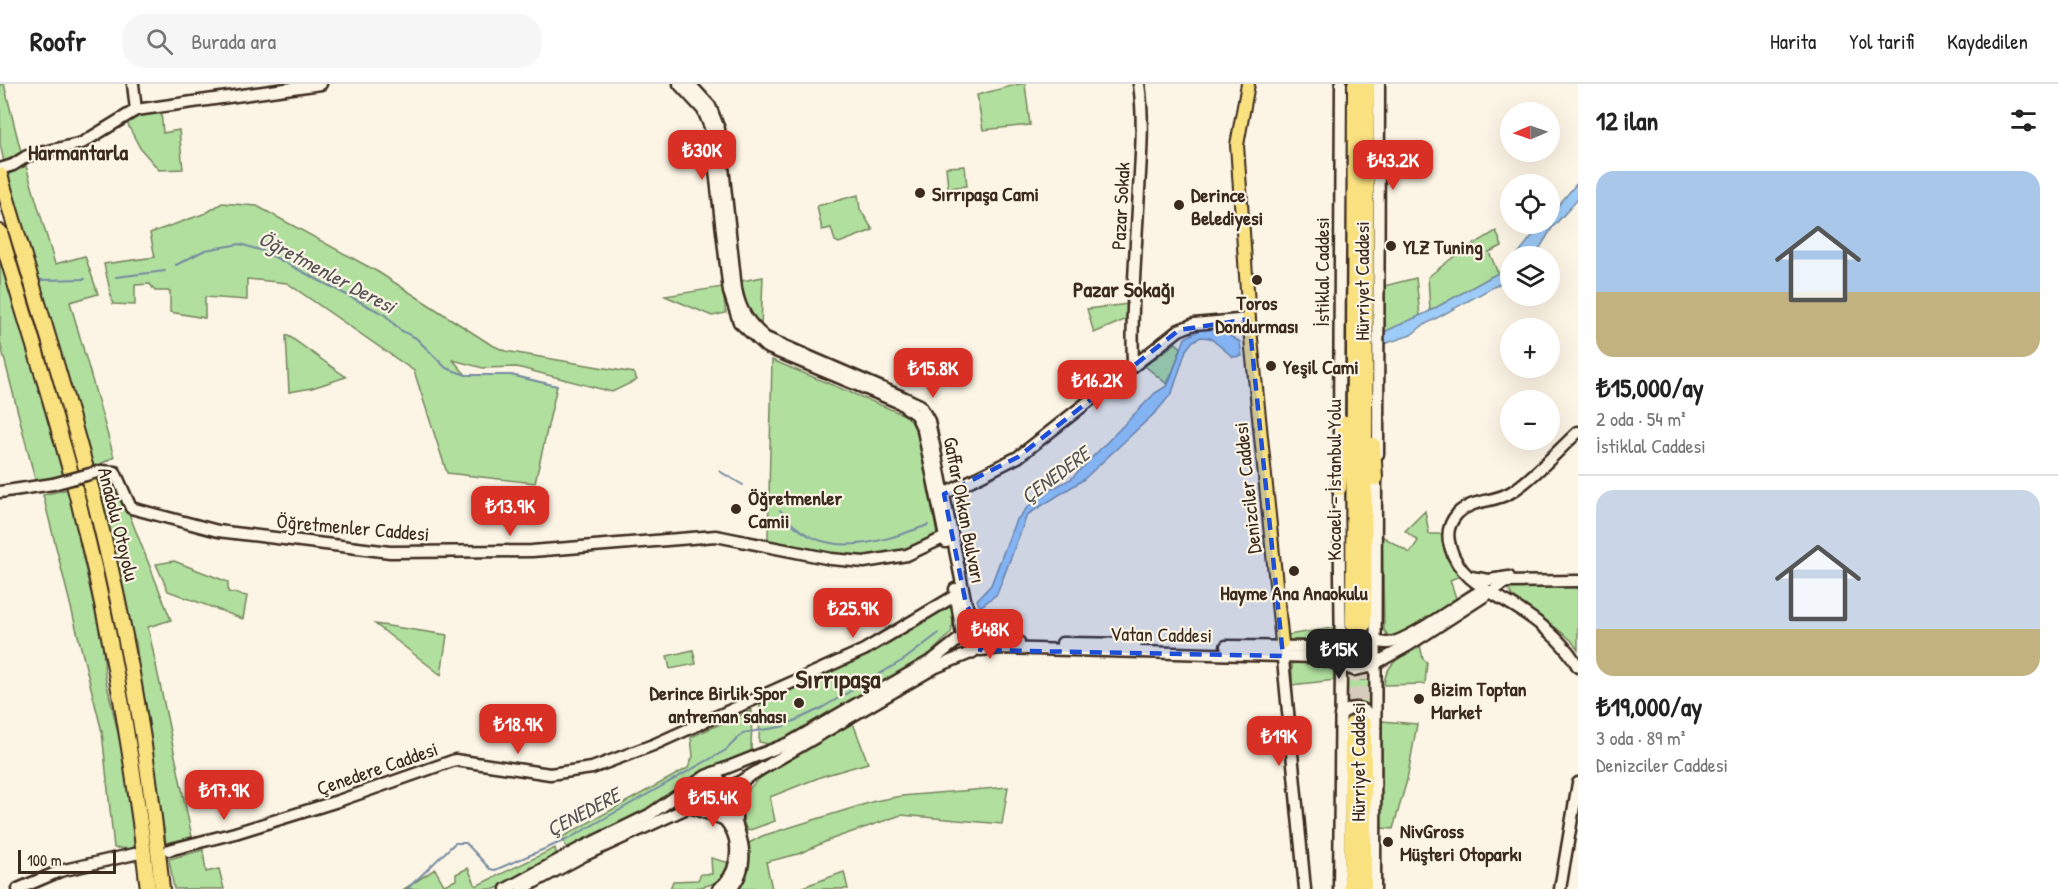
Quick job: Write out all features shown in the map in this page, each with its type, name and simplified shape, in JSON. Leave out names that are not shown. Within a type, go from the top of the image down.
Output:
[{"type":"highway","points":[[1355,84],[1359,334],[1358,624]]},
{"type":"highway","points":[[1339,488],[1359,334],[1367,84]]},
{"type":"highway","name":"Anadolu Otoyolu","points":[[0,175],[79,444],[104,542],[145,750],[162,889]]},
{"type":"highway","name":"Anadolu Otoyolu","points":[[0,232],[64,448],[95,575],[133,762],[148,889]]},
{"type":"highway","points":[[1359,334],[1375,478]]},
{"type":"highway","points":[[1351,889],[1364,724]]},
{"type":"highway","points":[[1364,724],[1364,889]]},
{"type":"main road","points":[[133,84],[136,110]]},
{"type":"main road","points":[[0,169],[13,165],[27,156],[82,143],[136,110],[321,84]]},
{"type":"main road","name":"Gaffar Okkan Bulvarı","points":[[680,84],[703,110],[710,127],[729,292],[739,322],[752,337],[766,347],[912,410],[923,430],[941,496]]},
{"type":"main road","name":"Gaffar Okkan Bulvarı","points":[[690,84],[710,106],[718,125],[736,289],[745,316],[755,329],[781,345],[920,405],[929,421],[959,592],[962,636]]},
{"type":"main road","name":"Pazar Sokak","points":[[1133,365],[1132,315],[1141,158],[1142,105],[1139,84]]},
{"type":"main road","name":"Denizciler Caddesi","points":[[1248,84],[1238,145],[1249,319],[1305,889]]},
{"type":"main road","name":"İstiklal Caddesi","points":[[1340,640],[1341,84]]},
{"type":"main road","name":"Hürriyet Caddesi","points":[[1374,641],[1375,478],[1379,423],[1379,84]]},
{"type":"main road","points":[[941,496],[1018,458],[1133,365],[1185,327],[1249,319]]},
{"type":"main road","points":[[1578,432],[1514,491],[1468,506],[1452,521],[1448,530],[1449,544],[1455,561],[1465,575],[1523,612],[1553,635],[1578,667]]},
{"type":"main road","name":"Öğretmenler Caddesi","points":[[0,492],[53,484],[101,471],[115,472],[131,508],[218,531],[390,552],[532,552],[716,536],[831,559],[864,562],[907,555],[948,535]]},
{"type":"main road","points":[[1465,575],[1504,581],[1578,579]]},
{"type":"main road","points":[[1465,575],[1471,601]]},
{"type":"main road","points":[[1375,664],[1374,641],[1390,643],[1404,638],[1504,581]]},
{"type":"main road","points":[[1503,600],[1501,592],[1504,581]]},
{"type":"main road","name":"Gaffar Okkan Bulvarı","points":[[959,592],[980,633]]},
{"type":"main road","name":"Çenedere Caddesi","points":[[169,850],[235,833],[338,801],[455,760],[550,774],[592,768],[725,714],[864,650],[959,592]]},
{"type":"main road","points":[[1375,664],[1471,601],[1503,600]]},
{"type":"main road","name":"Vatan Caddesi","points":[[506,889],[579,849],[649,815],[713,772],[789,743],[934,659],[970,630],[1014,641],[1282,649],[1323,658],[1354,670],[1375,664]]},
{"type":"main road","points":[[962,636],[963,648],[976,651],[983,644],[980,633]]},
{"type":"main road","name":"Vatan Caddesi","points":[[522,889],[583,856],[722,792],[936,667],[976,651],[1206,652],[1282,649],[1317,647],[1358,634],[1374,641]]},
{"type":"main road","points":[[1339,889],[1340,640]]},
{"type":"main road","name":"Hürriyet Caddesi","points":[[1375,664],[1364,724],[1375,889]]},
{"type":"main road","points":[[1340,715],[1351,708],[1359,707],[1367,710],[1364,724]]},
{"type":"main road","points":[[713,772],[720,780],[722,792],[744,845],[744,860],[740,878],[731,889]]},
{"type":"main road","points":[[736,825],[736,801],[744,779]]},
{"type":"main road","points":[[697,782],[699,791],[725,820],[733,835],[737,852],[730,877],[718,889]]},
{"type":"main road","points":[[1560,889],[1578,783]]},
{"type":"main road","points":[[689,807],[725,820]]},
{"type":"main road","points":[[18,889],[60,871],[139,853]]},
{"type":"highlighted area","points":[[1249,319],[1283,656],[980,650],[987,641],[966,604],[944,494],[1018,457],[1179,330]]},
{"type":"green space","points":[[0,84],[4,84],[21,152],[4,162],[0,144]]},
{"type":"green space","points":[[1025,84],[1030,125],[983,130],[977,95]]},
{"type":"green space","points":[[161,111],[163,133],[179,130],[183,169],[159,170],[140,148],[126,121],[138,115]]},
{"type":"green space","points":[[26,166],[55,264],[85,256],[98,294],[70,302],[114,457],[93,468],[8,174]]},
{"type":"green space","points":[[965,166],[967,186],[948,188],[946,167]]},
{"type":"green space","points":[[858,195],[860,209],[873,230],[839,243],[835,241],[831,228],[822,230],[817,206]]},
{"type":"green space","points":[[222,203],[257,206],[378,272],[490,344],[505,351],[634,373],[637,380],[612,392],[517,367],[483,368],[453,360],[466,375],[511,375],[557,386],[535,483],[447,473],[414,371],[287,283],[247,279],[247,300],[205,297],[205,318],[170,312],[170,291],[155,291],[150,284],[135,285],[135,305],[113,304],[104,264],[155,257],[150,233],[206,213]]},
{"type":"green space","points":[[1496,231],[1502,246],[1489,252],[1498,273],[1430,311],[1428,277],[1456,255]]},
{"type":"green space","points":[[0,256],[64,477],[36,483],[0,342]]},
{"type":"green space","points":[[763,277],[761,327],[747,308],[741,281]]},
{"type":"green space","points":[[1416,278],[1420,316],[1384,332],[1384,286]]},
{"type":"green space","points":[[722,287],[726,313],[712,316],[665,296]]},
{"type":"green space","points":[[1128,304],[1127,319],[1094,333],[1087,309]]},
{"type":"green space","points":[[286,335],[346,377],[312,388],[289,392]]},
{"type":"green space","points":[[1176,343],[1181,348],[1168,385],[1145,366]]},
{"type":"green space","points":[[772,360],[912,418],[918,431],[937,534],[892,553],[854,558],[815,552],[768,540]]},
{"type":"green space","points":[[96,481],[115,484],[122,496],[171,620],[148,627],[192,837],[166,843],[141,688],[136,642],[125,616]]},
{"type":"green space","points":[[68,489],[103,647],[105,676],[128,777],[137,849],[114,848],[102,732],[43,495]]},
{"type":"green space","points":[[1425,511],[1429,534],[1442,534],[1452,567],[1460,576],[1450,580],[1456,598],[1454,603],[1407,632],[1390,638],[1384,630],[1382,536],[1410,553],[1418,541],[1405,531]]},
{"type":"green space","points":[[174,561],[228,582],[228,592],[247,596],[243,619],[168,591],[156,564]]},
{"type":"green space","points":[[1578,581],[1578,650],[1571,640],[1512,596],[1509,590],[1511,585]]},
{"type":"green space","points":[[945,604],[955,612],[951,633],[924,660],[783,742],[773,745],[759,742],[760,704]]},
{"type":"green space","points":[[375,624],[447,635],[441,675]]},
{"type":"green space","points":[[1333,628],[1330,639],[1323,642],[1289,643],[1287,635]]},
{"type":"green space","points":[[1359,639],[1368,643],[1372,652],[1368,661],[1359,665],[1350,661],[1346,652],[1350,643]]},
{"type":"green space","points":[[1420,645],[1423,659],[1427,662],[1425,684],[1384,685],[1385,677],[1391,666]]},
{"type":"green space","points":[[693,650],[696,664],[670,669],[667,656]]},
{"type":"green space","points":[[1296,660],[1306,660],[1333,667],[1335,680],[1292,685],[1292,665]]},
{"type":"green space","points":[[1347,680],[1371,680],[1372,708],[1359,703],[1346,709]]},
{"type":"green space","points":[[752,710],[751,754],[639,816],[573,848],[566,847],[562,837],[688,768],[693,756],[691,737]]},
{"type":"green space","points":[[1382,721],[1417,724],[1407,780],[1393,829],[1381,828]]},
{"type":"green space","points":[[853,723],[868,763],[823,776],[770,797],[775,821],[747,831],[741,807],[749,789],[775,767]]},
{"type":"green space","points":[[1008,787],[1002,824],[901,815],[832,839],[798,854],[766,862],[772,889],[736,889],[746,872],[749,843],[762,836],[875,801],[901,796]]},
{"type":"green space","points":[[555,848],[557,857],[495,889],[404,889],[435,869],[444,885],[456,880],[456,874],[468,868],[476,886]]},
{"type":"green space","points":[[203,850],[206,872],[219,869],[224,889],[174,889],[169,859]]},
{"type":"green space","points":[[711,858],[730,863],[727,872],[721,878],[698,888],[670,889],[673,881],[698,880],[701,874],[712,874]]},
{"type":"green space","points":[[844,872],[848,889],[799,889],[800,888]]},
{"type":"water","points":[[1578,182],[1578,199],[1560,219],[1560,203]]},
{"type":"water","points":[[1534,234],[1548,234],[1541,246],[1524,246]]},
{"type":"water","points":[[1500,272],[1500,283],[1422,326],[1411,335],[1384,344],[1384,332],[1430,311]]},
{"type":"water","points":[[1219,329],[1240,342],[1242,356],[1233,357],[1210,338],[1201,337],[1193,341],[1186,350],[1172,393],[1157,411],[1083,480],[1027,515],[997,594],[980,607],[977,600],[991,585],[1015,522],[1027,508],[1042,494],[1071,479],[1155,393],[1168,385],[1185,338],[1200,330]]},
{"type":"waterway","name":"Öğretmenler Deresi","points":[[176,265],[205,250],[240,244],[263,251],[385,315],[400,330],[416,338],[446,368],[466,375],[511,375],[557,386]]},
{"type":"waterway","name":"Öğretmenler Deresi","points":[[116,277],[165,271]]},
{"type":"waterway","name":"Öğretmenler Deresi","points":[[39,280],[85,279]]},
{"type":"waterway","name":"ÇENEDERE","points":[[1166,387],[1172,373]]},
{"type":"waterway","name":"Öğretmenler Deresi","points":[[719,471],[743,485]]},
{"type":"waterway","name":"Öğretmenler Deresi","points":[[780,510],[795,527],[812,537],[830,543],[869,543],[928,525]]},
{"type":"waterway","name":"ÇENEDERE","points":[[407,889],[455,843],[466,843],[490,869],[495,870],[568,839],[726,750],[743,733],[781,727],[820,709],[905,659],[939,633]]},
{"type":"tunnel","points":[[1352,724],[1353,624]]},
{"type":"tunnel","points":[[1364,624],[1364,722]]},
{"type":"place","name":"Sırrıpaşa Cami","points":[[920,193]]},
{"type":"place","name":"Derince Belediyesi","points":[[1179,205]]},
{"type":"place","name":"YLZ Tuning","points":[[1391,246]]},
{"type":"place","name":"Toros Dondurması","points":[[1257,280]]},
{"type":"place","name":"Yeşil Cami","points":[[1271,366]]},
{"type":"place","name":"Öğretmenler Camii","points":[[736,509]]},
{"type":"place","name":"Hayme Ana Anaokulu","points":[[1294,571]]},
{"type":"place","name":"Bizim Toptan Market","points":[[1419,699]]},
{"type":"place","name":"Derince Birlik Spor antreman sahası","points":[[799,703]]},
{"type":"place","name":"NivGross Müşteri Otoparkı","points":[[1388,842]]},
{"type":"district","name":"Harmantarla","points":[[78,152]]},
{"type":"district","name":"Pazar Sokağı","points":[[1124,289]]},
{"type":"district","name":"Sırrıpaşa","points":[[838,678]]}]
